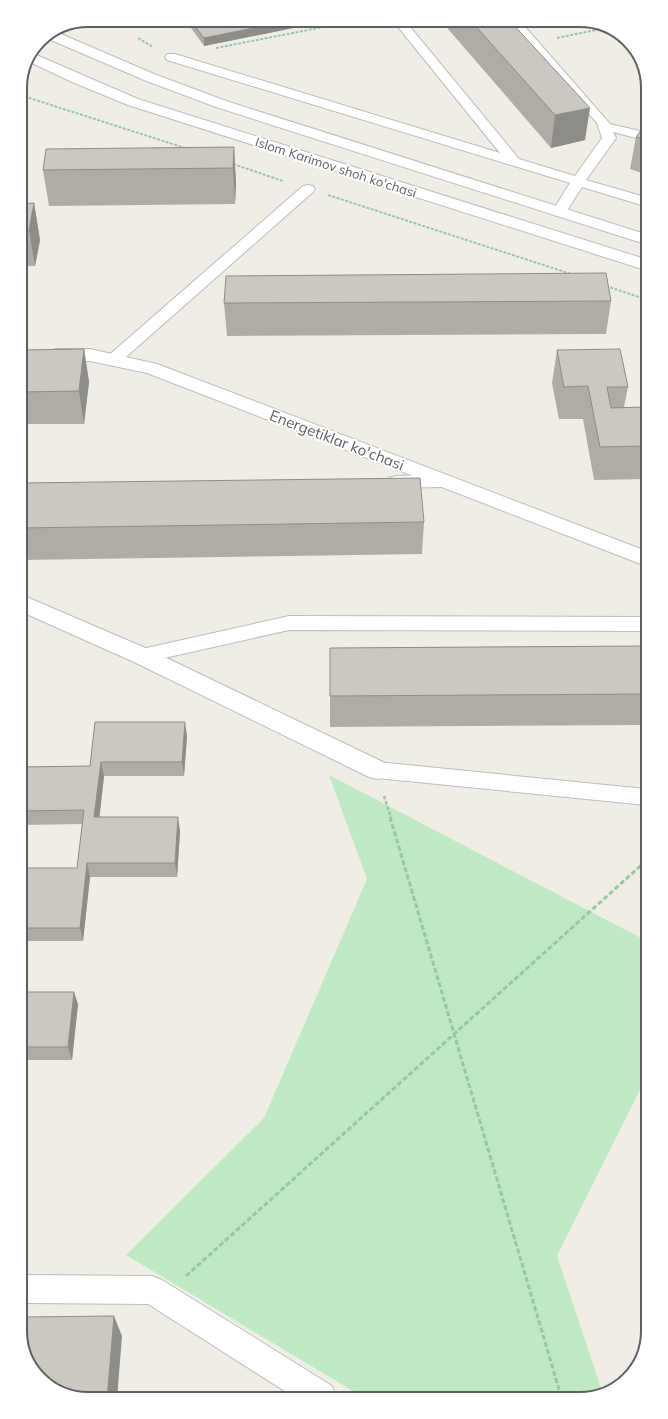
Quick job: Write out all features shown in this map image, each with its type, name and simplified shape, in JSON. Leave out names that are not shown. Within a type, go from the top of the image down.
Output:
[{"type":"main road","name":"Islom Karimov shoh ko'chasi","points":[[44,50],[149,78],[221,104],[641,238]]},
{"type":"main road","name":"Islom Karimov shoh ko'chasi","points":[[44,50],[77,79],[133,102],[641,264]]},
{"type":"main road","name":"Energetiklar ko'chasi","points":[[36,355],[90,355],[151,368],[641,557]]},
{"type":"main road","points":[[27,605],[142,656],[377,770]]},
{"type":"main road","points":[[27,1288],[152,1290],[313,1392]]},
{"type":"lane","points":[[404,27],[514,162]]},
{"type":"lane","points":[[519,27],[603,122],[609,138],[559,212]]},
{"type":"lane","points":[[171,57],[641,201]]},
{"type":"lane","points":[[604,126],[641,135]]},
{"type":"lane","points":[[113,360],[308,189]]},
{"type":"lane","points":[[379,482],[443,481]]},
{"type":"lane","points":[[142,656],[289,623],[641,624]]},
{"type":"lane","points":[[377,770],[641,796]]},
{"type":"path","points":[[171,57],[324,27]]},
{"type":"path","points":[[534,43],[597,30]]},
{"type":"path","points":[[27,97],[187,149]]},
{"type":"path","points":[[232,164],[575,276]]},
{"type":"path","points":[[603,285],[641,298]]},
{"type":"path","points":[[377,770],[560,1392]]},
{"type":"path","points":[[163,1297],[641,865]]},
{"type":"green space","points":[[329,775],[641,938],[641,1088],[557,1256],[601,1388],[592,1391],[580,1392],[355,1392],[126,1255],[264,1118],[367,879]]},
{"type":"building","points":[[195,27],[258,27],[204,38]]},
{"type":"building","points":[[476,27],[516,27],[590,108],[555,115]]},
{"type":"building","points":[[641,130],[641,138],[636,137]]},
{"type":"building","points":[[234,147],[233,168],[43,170],[46,149]]},
{"type":"building","points":[[34,203],[29,230],[27,230],[27,204]]},
{"type":"building","points":[[606,273],[611,301],[224,303],[226,276]]},
{"type":"building","points":[[84,349],[79,391],[27,392],[27,350]]},
{"type":"building","points":[[620,349],[628,387],[607,387],[611,408],[641,407],[641,446],[600,447],[588,386],[564,387],[557,350]]},
{"type":"building","points":[[420,478],[424,522],[27,528],[27,483]]},
{"type":"building","points":[[641,646],[641,694],[330,696],[330,648]]},
{"type":"building","points":[[95,722],[185,722],[182,762],[101,762],[94,817],[178,817],[175,863],[87,863],[80,928],[27,928],[27,868],[77,868],[84,810],[27,811],[27,767],[90,766]]},
{"type":"building","points":[[27,992],[74,992],[68,1047],[27,1047]]},
{"type":"building","points":[[114,1316],[108,1392],[76,1391],[61,1386],[48,1377],[35,1361],[28,1343],[27,1317]]}]
